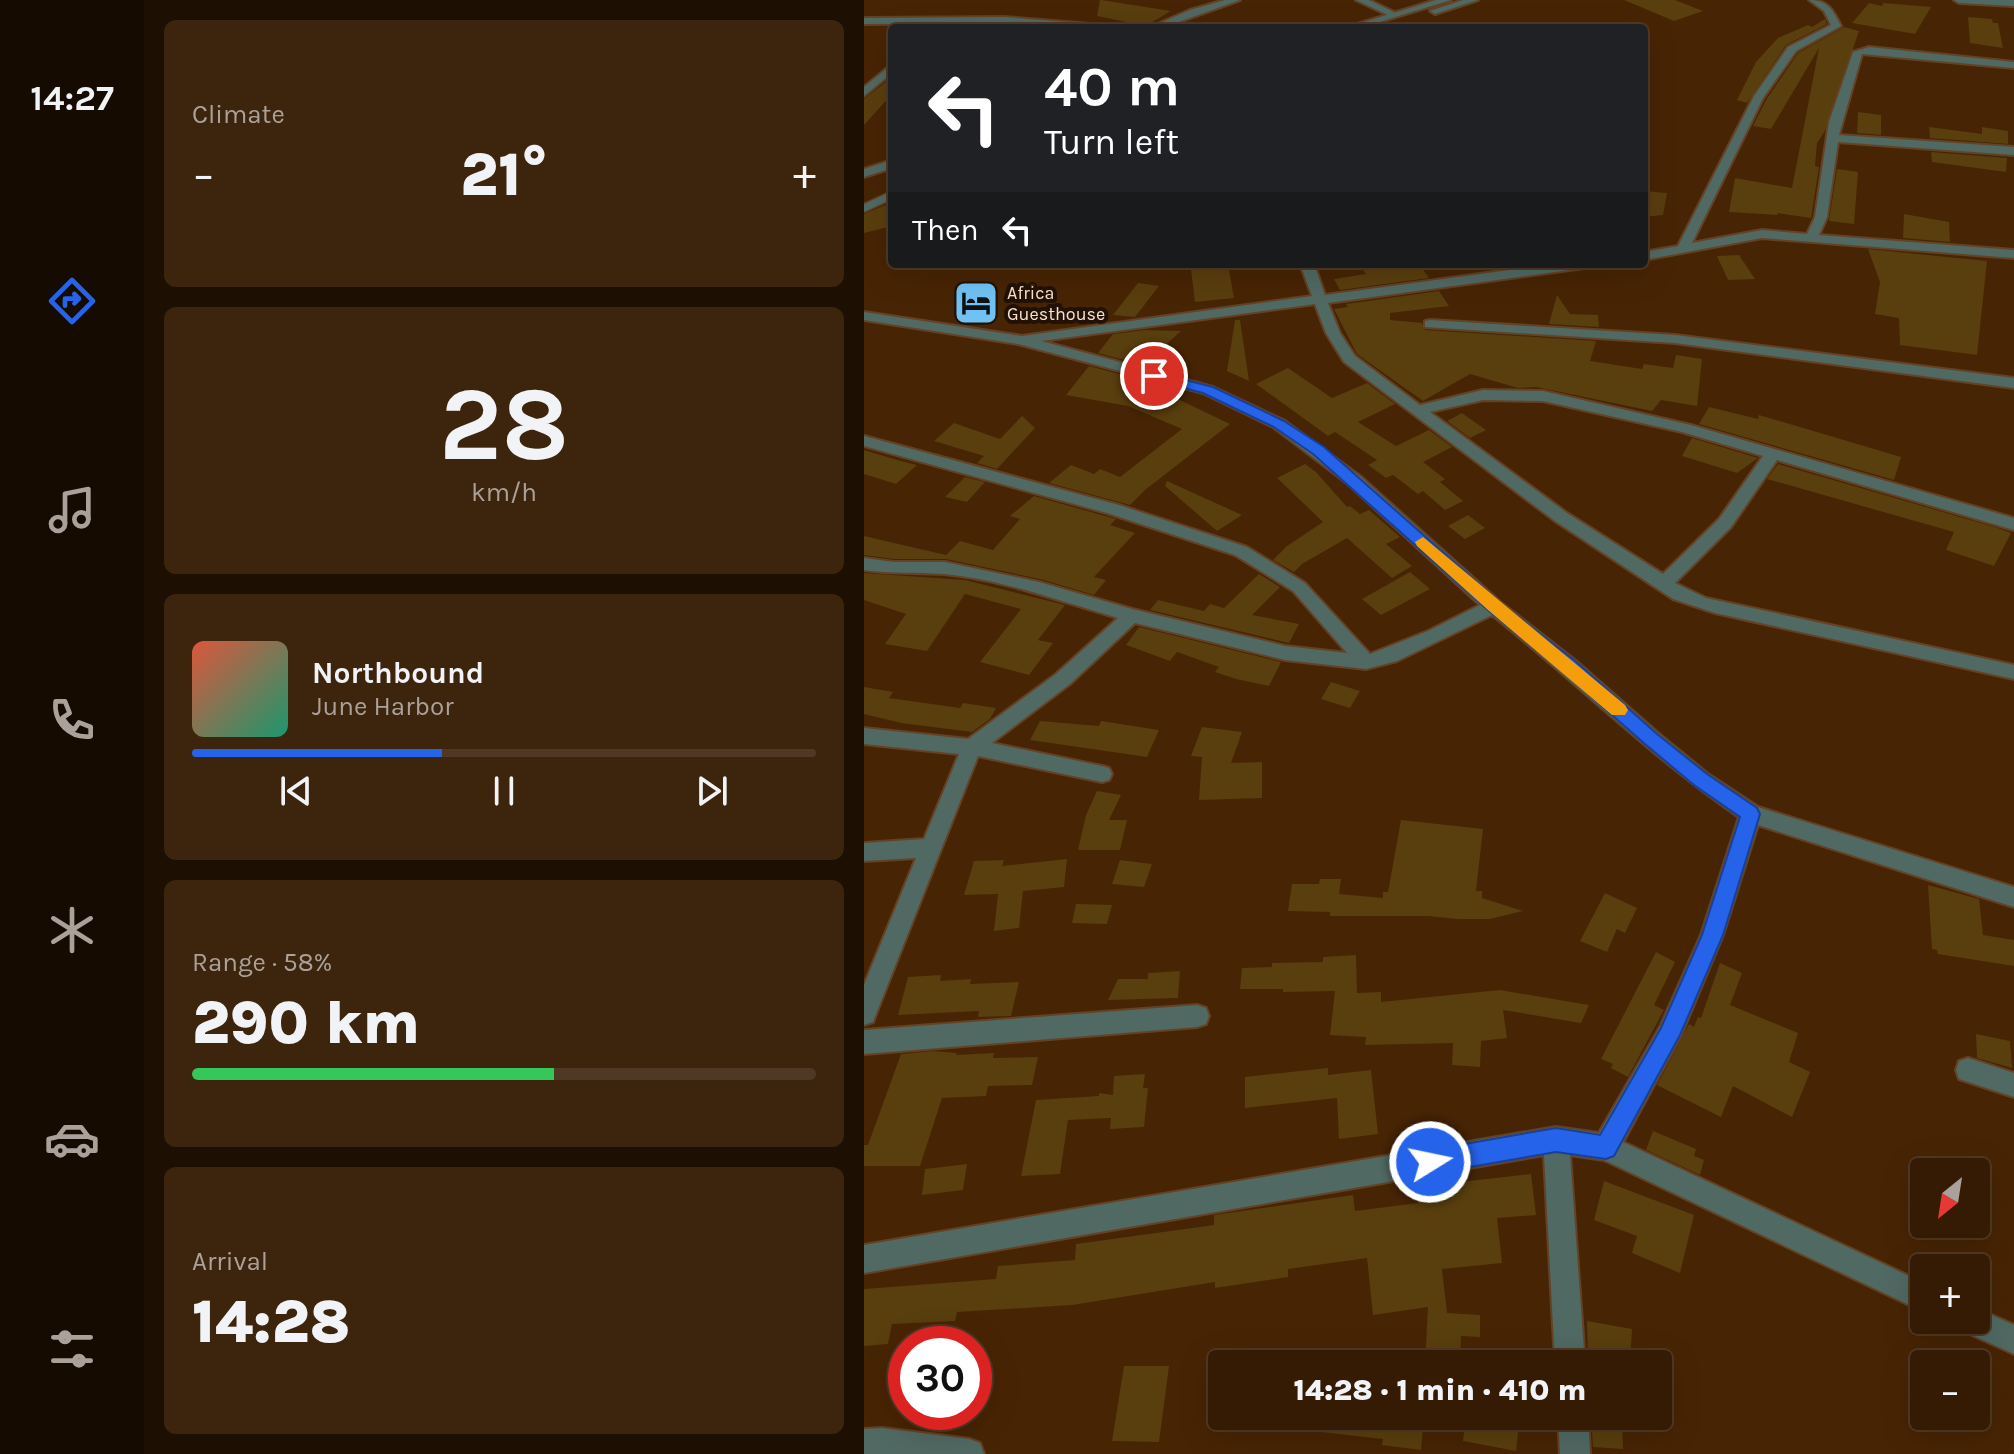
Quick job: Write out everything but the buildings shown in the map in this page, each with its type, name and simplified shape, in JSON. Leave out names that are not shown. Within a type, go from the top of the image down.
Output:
[{"type":"street","points":[[1163,24],[1235,0]]},
{"type":"street","points":[[1361,0],[1395,15]]},
{"type":"street","points":[[1363,24],[1446,0]]},
{"type":"street","points":[[1393,24],[1473,0]]},
{"type":"street","points":[[1682,251],[1758,98],[1792,49],[1836,26],[1828,9],[1814,0]]},
{"type":"street","points":[[1959,0],[2014,3]]},
{"type":"street","points":[[864,21],[944,20],[1025,24]]},
{"type":"street","points":[[939,24],[944,20]]},
{"type":"street","points":[[1812,236],[1821,217],[1835,122],[1861,50],[2014,65]]},
{"type":"street","points":[[864,93],[888,71]]},
{"type":"street","points":[[1833,138],[2014,151]]},
{"type":"street","points":[[864,173],[888,165]]},
{"type":"street","points":[[864,183],[888,175]]},
{"type":"street","points":[[1648,255],[1762,234],[2014,254]]},
{"type":"street","points":[[1309,268],[1333,333],[1349,359],[1561,517],[1664,583],[1673,592],[1696,602],[2014,672]]},
{"type":"street","points":[[1019,340],[1553,268]]},
{"type":"street","points":[[864,316],[1019,340],[1208,390],[1279,424],[1354,480],[1493,606],[1701,780],[1751,814],[2014,897]]},
{"type":"street","points":[[1430,324],[1675,339],[2014,383]]},
{"type":"street","points":[[1418,410],[1483,395],[1543,396],[1685,428],[2014,524]]},
{"type":"street","points":[[864,441],[1113,509],[1241,551],[1299,587],[1366,662]]},
{"type":"street","points":[[1664,583],[1715,538],[1740,507],[1773,453]]},
{"type":"street","points":[[864,564],[894,568],[945,568],[1039,588],[1132,616],[1285,653],[1366,662],[1390,656],[1493,606]]},
{"type":"street","points":[[864,1014],[972,747],[1063,679],[1132,616]]},
{"type":"street","points":[[864,736],[972,747],[1102,774]]},
{"type":"street","points":[[1606,1147],[1669,1035],[1712,935],[1751,814]]},
{"type":"street","points":[[864,852],[932,848]]},
{"type":"street","points":[[864,1042],[1197,1016]]},
{"type":"street","points":[[1968,1070],[2014,1085]]},
{"type":"street","points":[[1556,1140],[1569,1350]]},
{"type":"street","points":[[864,1259],[1556,1140],[1606,1147],[1910,1291]]},
{"type":"street","points":[[1990,1329],[2014,1340]]},
{"type":"street","points":[[1574,1430],[1575,1454]]},
{"type":"street","points":[[864,1444],[882,1443],[969,1454]]},
{"type":"lane","points":[[864,208],[888,197]]},
{"type":"slow traffic","points":[[1423,542],[1493,606],[1619,710]]},
{"type":"place","name":"Africa Guesthouse","points":[[976,303]]},
{"type":"route","points":[[1154,376],[1208,390],[1279,424],[1318,451],[1493,606],[1569,666],[1651,739],[1701,780],[1751,814],[1712,935],[1669,1035],[1606,1147],[1556,1140],[1430,1162]]}]
